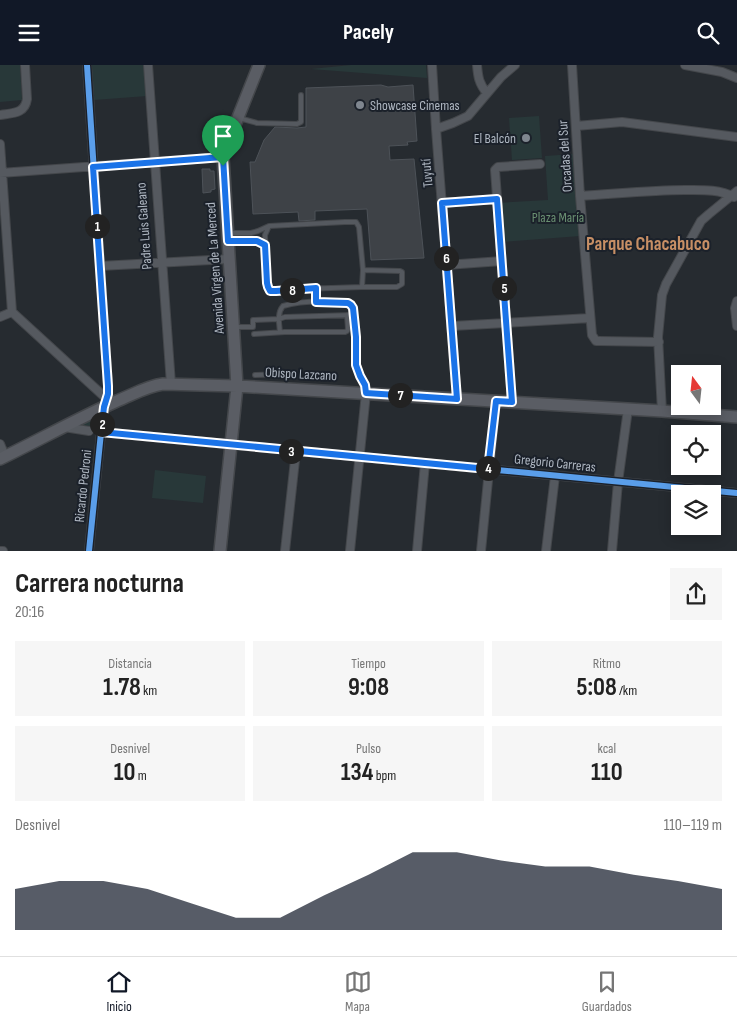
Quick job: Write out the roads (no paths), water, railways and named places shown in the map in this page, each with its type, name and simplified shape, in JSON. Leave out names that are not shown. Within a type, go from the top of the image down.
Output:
[{"type":"main road","name":"Avenida Virgen de La Merced","points":[[237,386],[223,157],[259,65]]},
{"type":"main road","name":"Obispo Lazcano","points":[[3,458],[107,403],[151,386],[171,384],[358,390],[457,399],[737,417]]},
{"type":"main road","points":[[220,551],[237,386]]},
{"type":"street","points":[[0,115],[17,113],[26,105],[25,65]]},
{"type":"street","name":"Ricardo Pedroni","points":[[87,65],[108,386],[107,403],[101,432],[89,551]]},
{"type":"street","name":"Padre Luis Galeano","points":[[148,65],[171,384]]},
{"type":"street","name":"Tuyutí","points":[[432,65],[457,399]]},
{"type":"street","points":[[477,65],[478,79],[487,93]]},
{"type":"street","points":[[436,129],[468,116],[487,93],[515,65]]},
{"type":"street","name":"Orcadas del Sur","points":[[572,65],[580,196],[592,335],[596,341],[659,342]]},
{"type":"street","points":[[685,65],[733,76],[737,70]]},
{"type":"street","points":[[576,126],[630,123],[737,137]]},
{"type":"street","points":[[0,144],[12,312],[107,403]]},
{"type":"street","points":[[1,173],[223,157]]},
{"type":"street","points":[[512,402],[495,170],[498,167],[540,164]]},
{"type":"street","points":[[580,196],[660,190],[720,191],[736,195]]},
{"type":"street","points":[[662,411],[659,342],[662,295],[666,284],[701,221],[708,213],[736,195]]},
{"type":"street","points":[[442,203],[497,199]]},
{"type":"street","points":[[100,266],[229,259]]},
{"type":"street","points":[[446,265],[502,261]]},
{"type":"street","points":[[737,301],[735,308],[737,326]]},
{"type":"street","points":[[0,317],[12,312]]},
{"type":"street","points":[[452,326],[590,318]]},
{"type":"street","points":[[350,551],[360,456],[358,390]]},
{"type":"street","points":[[481,551],[496,401]]},
{"type":"street","points":[[612,551],[618,482],[628,409]]},
{"type":"street","points":[[62,427],[89,431]]},
{"type":"street","name":"Gregorio Carreras","points":[[101,432],[737,493]]},
{"type":"street","points":[[0,444],[3,458]]},
{"type":"street","points":[[285,551],[296,451]]},
{"type":"street","points":[[417,551],[424,463]]},
{"type":"street","points":[[546,551],[555,476]]},
{"type":"lane","points":[[238,118],[261,124],[300,123],[301,95]]},
{"type":"lane","points":[[228,237],[251,233],[269,226],[356,223],[359,227],[363,270],[362,287]]},
{"type":"lane","points":[[269,226],[265,235],[265,245],[267,283],[270,291],[316,288],[397,287],[401,285],[402,272],[398,270],[363,270]]},
{"type":"lane","points":[[228,237],[257,241],[265,245]]},
{"type":"lane","points":[[316,288],[316,302]]},
{"type":"lane","points":[[280,332],[279,319],[283,306],[316,302],[348,303],[351,305],[353,308],[356,337],[356,365],[365,385],[358,390]]},
{"type":"lane","points":[[254,334],[345,332],[348,329],[347,315]]},
{"type":"lane","points":[[234,327],[253,327],[253,320],[353,315]]},
{"type":"lane","points":[[255,375],[287,374]]},
{"type":"lane","points":[[358,390],[360,376]]},
{"type":"place","name":"Showcase Cinemas","points":[[360,105]]},
{"type":"place","name":"El Balcón","points":[[526,138]]},
{"type":"district","name":"Parque Chacabuco","points":[[648,244]]},
{"type":"park label","name":"Plaza María","points":[[558,217]]}]
